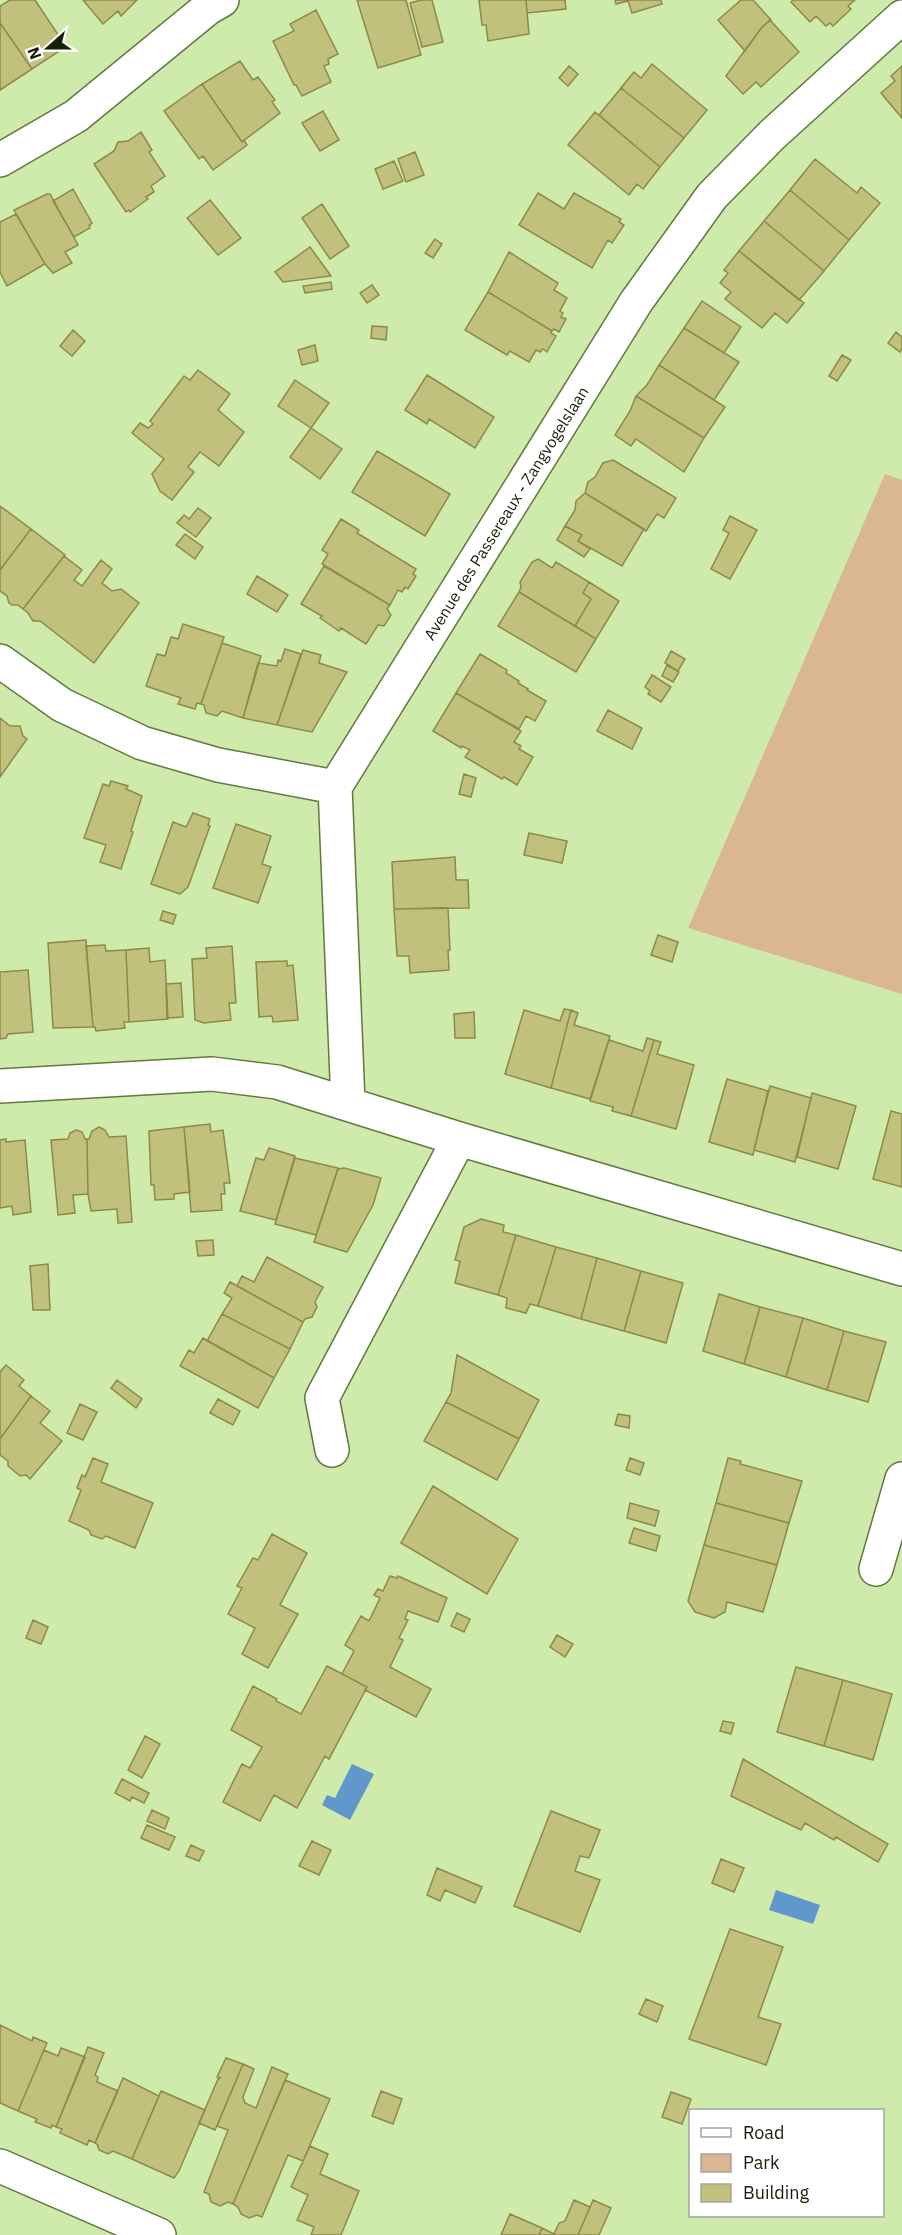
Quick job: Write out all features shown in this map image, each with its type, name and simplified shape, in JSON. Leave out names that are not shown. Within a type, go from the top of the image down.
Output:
[{"type":"street","points":[[0,160],[76,116],[222,0]]},
{"type":"street","name":"Avenue des Passereaux - Zangvogelslaan","points":[[335,788],[636,302],[712,196],[772,135],[902,17]]},
{"type":"street","points":[[0,661],[62,705],[142,743],[218,765],[335,788],[348,1103]]},
{"type":"street","points":[[0,1086],[212,1074],[278,1082],[459,1139],[902,1269]]},
{"type":"street","points":[[332,1450],[322,1398],[459,1139]]},
{"type":"street","points":[[876,1569],[902,1479]]},
{"type":"street","points":[[0,2166],[159,2235]]},
{"type":"green space","points":[[885,474],[902,480],[902,994],[688,928]]},
{"type":"water","points":[[352,1764],[374,1774],[350,1820],[322,1805],[327,1795],[335,1798]]},
{"type":"water","points":[[776,1890],[820,1905],[813,1924],[769,1910]]},
{"type":"building","points":[[10,0],[35,0],[65,45],[64,48],[32,69],[0,23],[0,6]]},
{"type":"building","points":[[83,0],[137,0],[121,16],[118,11],[103,24]]},
{"type":"building","points":[[357,0],[406,0],[421,55],[378,68]]},
{"type":"building","points":[[432,0],[443,42],[422,47],[410,3]]},
{"type":"building","points":[[479,0],[526,0],[529,34],[488,41],[486,25],[482,25]]},
{"type":"building","points":[[526,0],[565,0],[566,9],[527,13]]},
{"type":"building","points":[[615,0],[661,0],[662,4],[632,13],[628,1],[616,4]]},
{"type":"building","points":[[741,0],[753,0],[771,20],[762,27],[745,51],[718,20]]},
{"type":"building","points":[[793,0],[855,0],[848,6],[851,9],[833,26],[830,23],[826,26],[816,16],[810,22],[791,2]]},
{"type":"building","points":[[316,10],[338,54],[328,59],[329,64],[324,66],[331,82],[302,96],[294,85],[273,41],[294,31],[290,24]]},
{"type":"building","points":[[770,20],[799,52],[761,87],[756,82],[743,94],[726,76],[762,27]]},
{"type":"building","points":[[0,23],[32,69],[0,90]]},
{"type":"building","points":[[240,61],[253,80],[258,77],[275,100],[272,102],[280,113],[242,142],[202,84]]},
{"type":"building","points":[[652,64],[707,110],[684,138],[621,88],[634,72],[641,78]]},
{"type":"building","points":[[569,66],[578,74],[568,86],[559,78]]},
{"type":"building","points":[[902,66],[902,118],[881,93],[895,81],[891,76]]},
{"type":"building","points":[[202,84],[242,142],[244,140],[247,145],[213,170],[203,156],[199,159],[164,111]]},
{"type":"building","points":[[621,88],[684,138],[660,167],[599,115]]},
{"type":"building","points":[[323,111],[339,140],[320,151],[302,123]]},
{"type":"building","points":[[595,112],[660,167],[643,189],[637,184],[629,195],[568,145]]},
{"type":"building","points":[[141,132],[152,150],[149,152],[165,176],[151,186],[154,192],[146,197],[148,199],[130,212],[129,210],[126,212],[94,164],[114,151],[118,142],[128,141]]},
{"type":"building","points":[[415,152],[424,175],[406,182],[398,159]]},
{"type":"building","points":[[815,159],[857,193],[861,187],[880,203],[849,240],[790,190]]},
{"type":"building","points":[[394,161],[403,181],[383,189],[375,169]]},
{"type":"building","points":[[73,189],[92,223],[90,228],[74,237],[53,201]]},
{"type":"building","points":[[790,190],[849,240],[824,271],[764,221]]},
{"type":"building","points":[[538,193],[564,209],[574,193],[621,219],[619,222],[624,225],[612,243],[608,240],[592,268],[519,225]]},
{"type":"building","points":[[50,194],[78,245],[65,252],[72,263],[53,273],[45,264],[14,210]]},
{"type":"building","points":[[210,200],[241,238],[218,255],[187,218]]},
{"type":"building","points":[[322,204],[349,246],[330,259],[302,218]]},
{"type":"building","points":[[16,214],[45,264],[7,286],[0,272],[0,222]]},
{"type":"building","points":[[764,221],[824,271],[799,300],[739,251]]},
{"type":"building","points":[[435,239],[442,244],[433,258],[425,253]]},
{"type":"building","points":[[310,247],[331,276],[283,282],[275,272]]},
{"type":"building","points":[[739,251],[804,303],[787,323],[775,313],[762,328],[725,299],[731,292],[720,283],[728,273],[724,270]]},
{"type":"building","points":[[509,252],[558,283],[554,290],[567,298],[560,311],[563,313],[561,317],[566,319],[559,332],[554,329],[552,331],[488,292]]},
{"type":"building","points":[[331,282],[332,289],[305,293],[303,286]]},
{"type":"building","points":[[372,285],[379,295],[367,303],[360,293]]},
{"type":"building","points":[[488,292],[552,331],[551,333],[556,336],[547,352],[543,349],[540,352],[536,350],[529,362],[510,351],[507,355],[465,330]]},
{"type":"building","points":[[702,301],[741,327],[724,353],[684,328]]},
{"type":"building","points":[[372,326],[387,327],[386,340],[371,338]]},
{"type":"building","points":[[684,328],[739,362],[714,400],[659,365]]},
{"type":"building","points":[[73,330],[85,341],[72,356],[60,346]]},
{"type":"building","points":[[896,332],[902,337],[900,352],[888,343]]},
{"type":"building","points":[[315,345],[318,361],[302,365],[298,350]]},
{"type":"building","points":[[842,355],[851,360],[837,381],[829,376]]},
{"type":"building","points":[[659,365],[725,407],[704,438],[636,396],[647,385]]},
{"type":"building","points":[[198,370],[230,394],[218,410],[244,432],[219,466],[200,452],[188,467],[194,472],[172,500],[160,491],[152,474],[164,459],[132,433],[140,423],[148,428],[153,424],[150,421],[184,376],[190,380]]},
{"type":"building","points":[[427,375],[494,417],[475,448],[429,419],[427,424],[405,410]]},
{"type":"building","points":[[295,380],[329,403],[311,428],[278,406]]},
{"type":"building","points":[[636,396],[704,438],[684,472],[636,439],[631,446],[615,435],[630,411]]},
{"type":"building","points":[[311,428],[342,449],[320,479],[290,457]]},
{"type":"building","points":[[377,451],[450,494],[425,536],[352,492]]},
{"type":"building","points":[[613,460],[676,498],[664,518],[657,514],[646,531],[585,493],[588,482],[595,477],[603,463]]},
{"type":"building","points":[[585,493],[644,529],[622,566],[578,541],[582,535],[565,526],[575,510],[576,501]]},
{"type":"building","points":[[0,506],[31,529],[0,570]]},
{"type":"building","points":[[198,508],[211,518],[196,537],[177,523],[184,515],[189,519]]},
{"type":"building","points":[[730,516],[757,530],[730,579],[711,569],[729,533],[723,530]]},
{"type":"building","points":[[341,519],[359,530],[357,533],[416,569],[413,574],[416,576],[408,589],[405,587],[402,592],[398,590],[390,605],[322,564],[328,554],[322,550]]},
{"type":"building","points":[[565,526],[582,535],[578,541],[590,549],[584,557],[557,540]]},
{"type":"building","points":[[31,529],[65,555],[23,609],[9,603],[7,596],[0,591],[0,570]]},
{"type":"building","points":[[185,534],[203,547],[195,559],[176,545]]},
{"type":"building","points":[[64,556],[82,570],[74,580],[82,586],[101,560],[112,569],[102,583],[112,591],[121,589],[139,603],[94,663],[40,621],[33,621],[23,609]]},
{"type":"building","points":[[538,559],[552,568],[556,562],[589,582],[583,593],[591,599],[575,626],[519,592],[520,582],[532,562]]},
{"type":"building","points":[[324,566],[390,605],[387,609],[391,615],[384,626],[378,625],[366,644],[341,628],[339,631],[320,618],[322,616],[301,604]]},
{"type":"building","points":[[257,576],[288,595],[277,612],[247,594]]},
{"type":"building","points":[[589,582],[619,601],[596,639],[575,626],[591,599],[583,593]]},
{"type":"building","points":[[519,592],[596,639],[576,672],[498,626]]},
{"type":"building","points":[[183,624],[224,637],[201,704],[197,703],[195,709],[178,704],[181,698],[146,686],[157,654],[165,656],[171,637],[178,639]]},
{"type":"building","points":[[222,643],[261,656],[243,718],[222,711],[217,716],[206,713],[204,705],[201,704]]},
{"type":"building","points":[[285,649],[301,654],[277,725],[243,718],[258,663],[277,666]]},
{"type":"building","points":[[303,650],[321,655],[319,663],[347,672],[312,732],[277,725]]},
{"type":"building","points":[[671,651],[685,659],[678,671],[665,663]]},
{"type":"building","points":[[480,654],[507,670],[506,673],[519,681],[518,683],[546,701],[535,721],[526,716],[519,729],[456,693]]},
{"type":"building","points":[[667,665],[679,672],[673,682],[662,676]]},
{"type":"building","points":[[652,675],[671,687],[661,702],[648,694],[650,691],[645,687]]},
{"type":"building","points":[[456,693],[521,731],[514,742],[521,746],[519,749],[533,757],[517,785],[504,777],[502,779],[465,757],[470,750],[462,746],[461,748],[433,731]]},
{"type":"building","points":[[608,710],[642,728],[632,749],[597,731]]},
{"type":"building","points":[[0,718],[10,726],[20,726],[23,736],[27,739],[0,777]]},
{"type":"building","points":[[464,774],[476,778],[471,797],[459,794]]},
{"type":"building","points":[[111,781],[128,786],[126,789],[142,796],[121,869],[100,862],[106,845],[84,838],[103,784],[109,786]]},
{"type":"building","points":[[193,813],[210,819],[208,825],[210,826],[188,887],[180,894],[151,884],[173,822],[186,827]]},
{"type":"building","points":[[236,824],[271,836],[262,864],[271,867],[258,903],[213,888]]},
{"type":"building","points":[[529,833],[567,841],[562,863],[524,855]]},
{"type":"building","points":[[455,857],[456,880],[468,880],[469,908],[394,909],[392,862]]},
{"type":"building","points":[[448,908],[449,970],[410,973],[409,956],[397,956],[394,909]]},
{"type":"building","points":[[163,911],[176,915],[173,924],[160,920]]},
{"type":"building","points":[[658,935],[678,942],[672,962],[651,955]]},
{"type":"building","points":[[86,940],[93,1027],[53,1028],[48,943]]},
{"type":"building","points":[[105,945],[106,951],[126,950],[129,1022],[124,1022],[125,1028],[96,1031],[93,1027],[86,946]]},
{"type":"building","points":[[232,946],[236,1003],[229,1003],[231,1020],[204,1023],[195,1020],[192,959],[207,958],[206,948]]},
{"type":"building","points":[[149,948],[150,962],[165,960],[168,1019],[129,1022],[126,950]]},
{"type":"building","points":[[287,961],[287,966],[293,965],[298,1020],[273,1022],[272,1016],[259,1017],[256,962]]},
{"type":"building","points":[[28,970],[33,1032],[8,1034],[6,1038],[0,1039],[0,972]]},
{"type":"building","points":[[181,983],[183,1017],[167,1018],[166,984]]},
{"type":"building","points":[[564,1009],[571,1010],[551,1088],[505,1074],[524,1010],[560,1021]]},
{"type":"building","points":[[571,1010],[578,1013],[574,1025],[610,1036],[590,1099],[551,1088]]},
{"type":"building","points":[[474,1012],[475,1038],[455,1038],[454,1014]]},
{"type":"building","points":[[647,1038],[654,1040],[631,1116],[612,1111],[613,1107],[590,1101],[609,1040],[643,1051]]},
{"type":"building","points":[[654,1040],[661,1042],[657,1054],[694,1065],[676,1129],[631,1116]]},
{"type":"building","points":[[727,1079],[768,1091],[753,1155],[709,1142]]},
{"type":"building","points":[[770,1086],[811,1098],[795,1162],[754,1150]]},
{"type":"building","points":[[812,1093],[856,1106],[838,1169],[797,1157]]},
{"type":"building","points":[[891,1111],[902,1114],[902,1187],[873,1179]]},
{"type":"building","points":[[210,1124],[211,1132],[223,1130],[230,1183],[224,1183],[225,1194],[221,1194],[222,1210],[191,1212],[184,1127]]},
{"type":"building","points":[[99,1127],[105,1130],[109,1137],[126,1136],[132,1222],[118,1223],[117,1209],[91,1211],[88,1194],[87,1139],[92,1131]]},
{"type":"building","points":[[184,1127],[190,1192],[174,1194],[174,1199],[155,1200],[154,1185],[151,1185],[149,1131]]},
{"type":"building","points":[[76,1130],[82,1132],[87,1139],[88,1194],[73,1195],[75,1213],[58,1215],[51,1140],[68,1139],[70,1133]]},
{"type":"building","points":[[6,1139],[6,1142],[25,1140],[31,1212],[13,1215],[12,1206],[0,1208],[0,1140]]},
{"type":"building","points":[[269,1148],[295,1156],[276,1220],[240,1211],[256,1158],[264,1160]]},
{"type":"building","points":[[295,1158],[338,1168],[316,1235],[275,1224]]},
{"type":"building","points":[[344,1168],[381,1178],[373,1205],[347,1252],[314,1242],[338,1169]]},
{"type":"building","points":[[481,1219],[504,1225],[503,1232],[516,1235],[498,1295],[455,1283],[460,1261],[455,1260],[464,1227]]},
{"type":"building","points":[[516,1235],[556,1247],[538,1306],[530,1304],[526,1313],[506,1308],[507,1298],[498,1295]]},
{"type":"building","points":[[213,1240],[214,1255],[198,1256],[196,1241]]},
{"type":"building","points":[[556,1247],[597,1258],[581,1319],[538,1306]]},
{"type":"building","points":[[267,1257],[323,1287],[315,1302],[317,1307],[312,1317],[303,1322],[237,1286],[242,1276],[254,1282]]},
{"type":"building","points":[[597,1258],[641,1271],[624,1331],[581,1319]]},
{"type":"building","points":[[48,1264],[50,1310],[33,1310],[30,1266]]},
{"type":"building","points":[[641,1271],[683,1283],[666,1343],[624,1331]]},
{"type":"building","points":[[230,1282],[303,1322],[290,1349],[222,1314],[232,1298],[224,1293]]},
{"type":"building","points":[[719,1294],[760,1307],[744,1364],[703,1351]]},
{"type":"building","points":[[760,1307],[803,1318],[786,1377],[744,1364]]},
{"type":"building","points":[[222,1314],[290,1349],[274,1378],[207,1341]]},
{"type":"building","points":[[803,1318],[844,1331],[827,1390],[786,1377]]},
{"type":"building","points":[[844,1331],[886,1342],[868,1402],[827,1390]]},
{"type":"building","points":[[203,1338],[274,1378],[258,1408],[180,1366],[189,1350],[194,1353]]},
{"type":"building","points":[[457,1355],[539,1400],[519,1439],[446,1402],[451,1393]]},
{"type":"building","points":[[6,1365],[24,1380],[19,1386],[31,1396],[0,1439],[0,1372]]},
{"type":"building","points":[[117,1380],[142,1399],[136,1408],[111,1388]]},
{"type":"building","points":[[31,1396],[50,1411],[40,1423],[62,1441],[30,1479],[26,1475],[20,1476],[8,1466],[8,1461],[0,1455],[0,1439]]},
{"type":"building","points":[[218,1399],[240,1411],[233,1425],[210,1413]]},
{"type":"building","points":[[446,1402],[519,1439],[497,1480],[424,1441]]},
{"type":"building","points":[[80,1404],[97,1412],[83,1440],[67,1433]]},
{"type":"building","points":[[618,1414],[630,1416],[629,1428],[615,1425]]},
{"type":"building","points":[[93,1458],[108,1464],[101,1482],[153,1503],[135,1548],[106,1536],[102,1539],[91,1535],[89,1530],[69,1521],[81,1490],[77,1488],[82,1475],[85,1477]]},
{"type":"building","points":[[630,1458],[644,1463],[640,1475],[626,1470]]},
{"type":"building","points":[[728,1458],[741,1461],[740,1464],[802,1481],[789,1523],[716,1503]]},
{"type":"building","points":[[433,1486],[518,1539],[487,1594],[401,1543]]},
{"type":"building","points":[[630,1503],[659,1511],[655,1526],[627,1518]]},
{"type":"building","points":[[716,1503],[789,1523],[777,1565],[704,1545]]},
{"type":"building","points":[[634,1528],[660,1536],[656,1551],[629,1543]]},
{"type":"building","points":[[272,1534],[307,1553],[280,1605],[298,1614],[268,1668],[242,1654],[255,1628],[228,1614],[242,1588],[237,1586],[253,1558],[258,1560]]},
{"type":"building","points":[[704,1545],[777,1565],[763,1612],[727,1602],[725,1612],[714,1618],[695,1612],[688,1601]]},
{"type":"building","points":[[390,1576],[397,1578],[398,1576],[447,1598],[438,1622],[408,1611],[405,1619],[408,1620],[399,1638],[403,1640],[390,1667],[431,1689],[416,1717],[365,1690],[367,1687],[342,1674],[354,1651],[345,1645],[361,1616],[369,1621],[380,1598],[374,1595],[378,1589],[383,1591]]},
{"type":"building","points":[[457,1613],[470,1619],[464,1632],[451,1626]]},
{"type":"building","points":[[33,1620],[48,1627],[41,1644],[26,1638]]},
{"type":"building","points":[[557,1635],[573,1644],[565,1657],[550,1647]]},
{"type":"building","points":[[327,1666],[367,1687],[329,1759],[325,1756],[297,1808],[274,1795],[260,1821],[223,1802],[242,1764],[250,1768],[262,1747],[231,1730],[253,1686],[301,1714]]},
{"type":"building","points":[[796,1667],[843,1680],[824,1746],[777,1732]]},
{"type":"building","points":[[843,1680],[892,1694],[873,1760],[824,1746]]},
{"type":"building","points":[[723,1721],[734,1723],[731,1734],[720,1731]]},
{"type":"building","points":[[145,1736],[160,1744],[142,1778],[128,1770]]},
{"type":"building","points":[[743,1759],[888,1844],[878,1862],[836,1837],[834,1840],[805,1823],[801,1830],[731,1796]]},
{"type":"building","points":[[122,1779],[149,1793],[144,1803],[132,1797],[130,1801],[115,1793]]},
{"type":"building","points":[[152,1810],[169,1818],[165,1829],[147,1821]]},
{"type":"building","points":[[551,1811],[600,1830],[589,1858],[580,1856],[575,1871],[600,1880],[580,1932],[514,1906]]},
{"type":"building","points":[[147,1825],[175,1837],[169,1850],[141,1838]]},
{"type":"building","points":[[312,1841],[331,1850],[319,1875],[299,1866]]},
{"type":"building","points":[[191,1845],[204,1851],[199,1861],[186,1856]]},
{"type":"building","points":[[721,1859],[744,1868],[734,1892],[712,1883]]},
{"type":"building","points":[[437,1868],[482,1887],[475,1903],[445,1890],[440,1901],[427,1895]]},
{"type":"building","points":[[730,1929],[783,1947],[758,2017],[781,2024],[766,2065],[689,2039]]},
{"type":"building","points":[[646,1999],[663,2006],[657,2022],[639,2014]]},
{"type":"building","points":[[0,2025],[32,2041],[33,2037],[47,2043],[18,2111],[0,2103]]},
{"type":"building","points":[[88,2047],[104,2053],[95,2075],[98,2077],[97,2082],[118,2091],[95,2143],[89,2140],[87,2145],[60,2133],[62,2129],[56,2127]]},
{"type":"building","points":[[61,2048],[85,2057],[56,2127],[52,2125],[51,2128],[35,2122],[37,2119],[18,2111],[44,2050],[58,2056]]},
{"type":"building","points":[[226,2058],[243,2064],[215,2130],[199,2123],[220,2078],[217,2077]]},
{"type":"building","points":[[243,2064],[254,2069],[243,2097],[245,2103],[256,2108],[272,2067],[288,2074],[233,2204],[228,2202],[220,2206],[211,2202],[209,2194],[204,2192],[228,2130],[217,2126]]},
{"type":"building","points":[[123,2078],[159,2096],[132,2159],[113,2151],[108,2154],[99,2150],[95,2143]]},
{"type":"building","points":[[285,2080],[330,2099],[303,2161],[288,2155],[262,2217],[257,2215],[249,2218],[241,2214],[238,2207],[233,2204]]},
{"type":"building","points":[[161,2091],[205,2110],[174,2178],[132,2159]]},
{"type":"building","points":[[381,2091],[402,2099],[393,2124],[372,2116]]},
{"type":"building","points":[[671,2092],[691,2099],[682,2124],[662,2117]]},
{"type":"building","points":[[310,2146],[328,2154],[320,2174],[359,2191],[341,2235],[311,2235],[314,2227],[297,2220],[308,2195],[291,2187]]},
{"type":"building","points":[[574,2200],[590,2207],[578,2235],[539,2235],[542,2228],[554,2234],[559,2223],[565,2221]]},
{"type":"building","points":[[593,2200],[611,2208],[599,2235],[578,2235]]},
{"type":"building","points":[[510,2214],[542,2228],[539,2235],[501,2235]]}]
